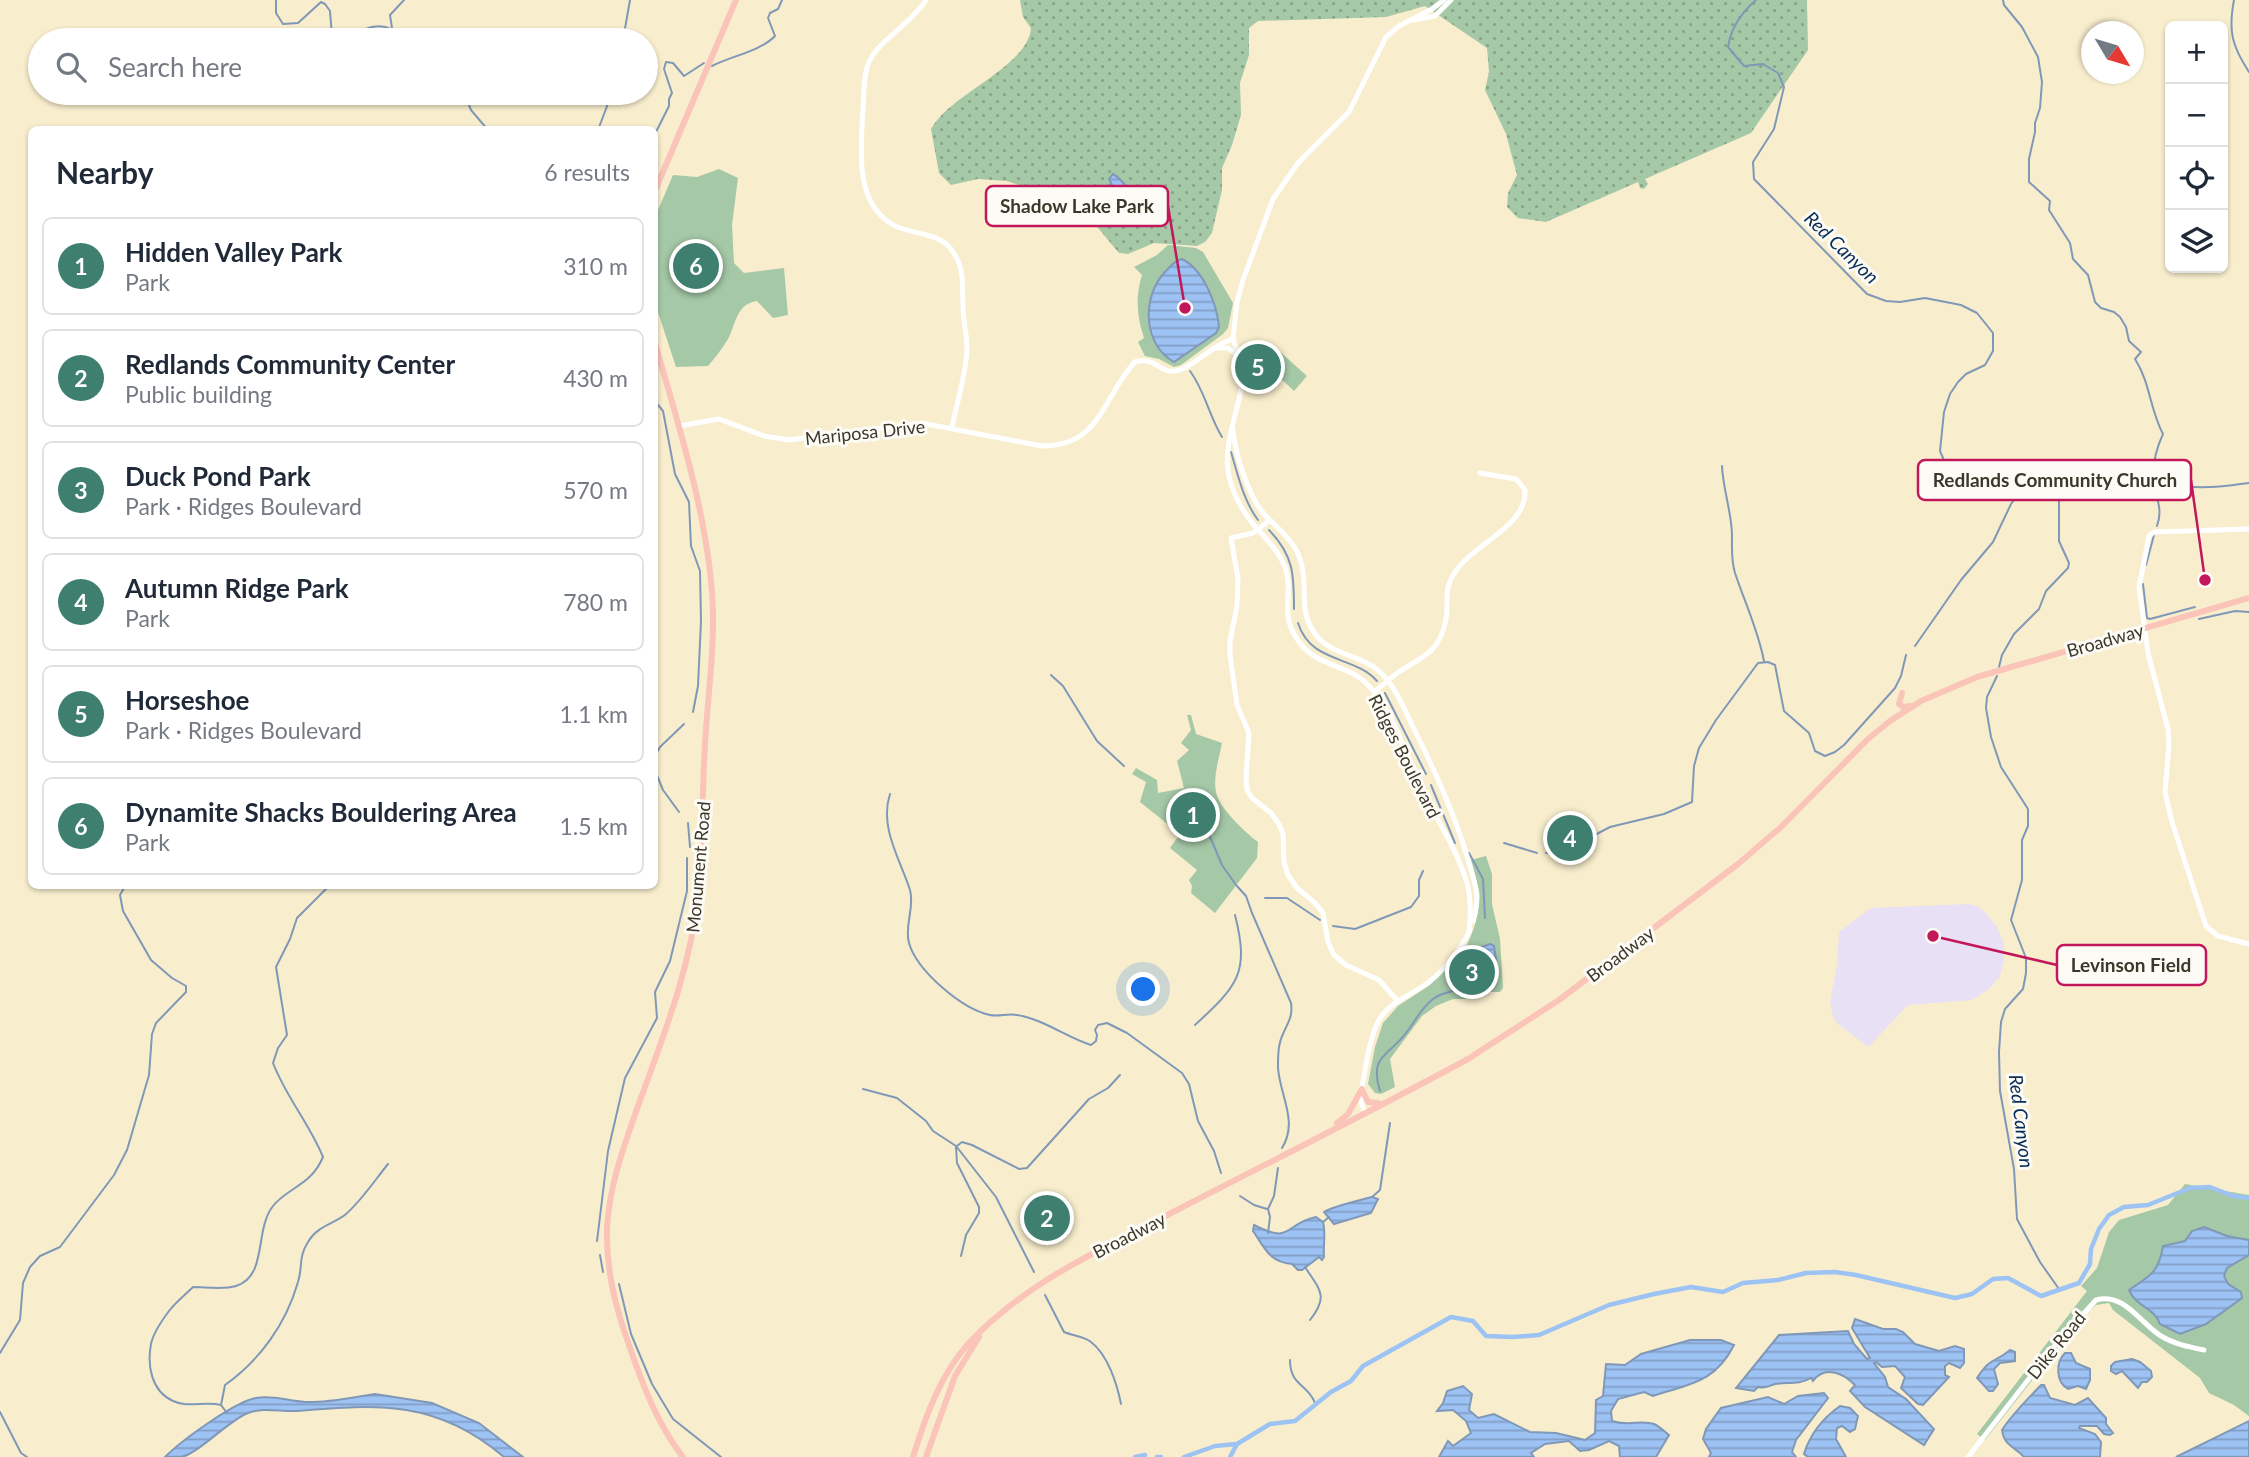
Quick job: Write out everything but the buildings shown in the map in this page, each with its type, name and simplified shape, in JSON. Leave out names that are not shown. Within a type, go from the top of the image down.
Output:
[{"type":"main road","points":[[658,184],[736,0]]},
{"type":"main road","name":"Monument Road","points":[[658,353],[697,495],[712,593],[712,655],[699,887],[684,971],[621,1156],[612,1190],[607,1229],[611,1283],[628,1342],[651,1405],[668,1437],[683,1457]]},
{"type":"main road","name":"Broadway","points":[[913,1457],[932,1405],[951,1366],[968,1344],[1022,1295],[1058,1273],[1468,1059],[1510,1034],[1699,895],[1781,827],[1868,739],[1912,706],[1943,690],[1978,677],[2249,598]]},
{"type":"main road","points":[[1902,693],[1898,700],[1900,705],[1912,706]]},
{"type":"main road","points":[[1362,1089],[1364,1098],[1370,1103],[1387,1101]]},
{"type":"main road","points":[[1326,1132],[1348,1114],[1362,1089]]},
{"type":"main road","name":"Broadway","points":[[926,1457],[955,1376],[986,1327]]},
{"type":"main road","points":[[919,1438],[932,1412],[943,1405]]},
{"type":"street","points":[[926,0],[911,20],[876,50],[868,64],[864,83],[862,160],[868,192],[883,217],[900,228],[939,239],[951,249],[961,267],[967,352],[952,427]]},
{"type":"street","points":[[1210,349],[1233,340],[1239,292],[1273,199],[1298,163],[1345,117],[1382,42],[1403,23],[1429,11],[1444,0]]},
{"type":"street","points":[[1403,23],[1434,16],[1451,0]]},
{"type":"street","name":"Ridges Boulevard","points":[[1233,340],[1240,358],[1243,380],[1226,451],[1228,476],[1239,502],[1284,564],[1288,583],[1287,615],[1300,642],[1320,660],[1377,690],[1419,785],[1463,872],[1470,900],[1469,930]]},
{"type":"street","points":[[1210,349],[1224,347],[1240,358]]},
{"type":"street","name":"Mariposa Drive","points":[[678,426],[719,419],[764,436],[789,440],[921,423],[1042,446],[1070,443],[1094,425],[1132,365],[1140,361],[1152,361],[1168,371],[1178,371],[1210,349]]},
{"type":"street","name":"Ridges Boulevard","points":[[1232,427],[1244,474],[1259,506],[1299,554],[1304,575],[1304,614],[1314,632],[1326,644],[1367,662],[1388,681],[1433,766],[1457,824],[1477,894],[1476,912],[1458,950],[1432,978],[1384,1013],[1377,1025],[1362,1089],[1361,1102],[1365,1112]]},
{"type":"street","points":[[1377,690],[1430,653],[1445,624],[1445,595],[1450,579],[1467,557],[1501,533],[1524,502],[1525,490],[1516,479],[1480,473]]},
{"type":"street","points":[[1270,520],[1259,530],[1231,538],[1238,588],[1230,655],[1237,705],[1249,733],[1245,777],[1247,790],[1279,824],[1283,834],[1284,863],[1288,875],[1297,888],[1323,913],[1328,942],[1334,955],[1346,965],[1379,980],[1398,1001]]},
{"type":"street","points":[[2249,529],[2157,531],[2149,536],[2138,579],[2143,628],[2168,729],[2166,800],[2202,919],[2211,932],[2218,936],[2249,944]]},
{"type":"street","name":"Dike Road","points":[[1968,1457],[2056,1344],[2096,1300],[2103,1298],[2117,1301],[2166,1339],[2204,1350]]},
{"type":"shaded area","points":[[1968,904],[1977,906],[1986,913],[1997,927],[2004,944],[2000,976],[1989,989],[1972,1000],[1908,1005],[1868,1047],[1838,1024],[1833,1017],[1830,1001],[1837,965],[1839,932],[1871,908]]},
{"type":"green space","points":[[1020,0],[1807,0],[1808,50],[1751,133],[1645,179],[1648,184],[1644,189],[1640,188],[1638,182],[1546,222],[1518,218],[1507,207],[1508,193],[1517,175],[1506,134],[1485,90],[1489,72],[1487,48],[1425,6],[1386,17],[1258,21],[1249,28],[1249,55],[1240,83],[1241,115],[1222,168],[1222,190],[1212,233],[1205,242],[1197,246],[1154,243],[1128,254],[1119,253],[1088,216],[1073,203],[1007,181],[978,179],[951,185],[939,173],[931,129],[955,104],[1003,68],[1027,42],[1031,28],[1023,17]]},
{"type":"green space","points":[[719,169],[738,178],[732,225],[734,263],[744,273],[784,268],[788,315],[773,318],[757,301],[750,303],[741,310],[728,339],[708,366],[676,367],[658,312],[658,210],[673,175],[697,177]]},
{"type":"green space","points":[[1168,245],[1196,248],[1203,252],[1233,303],[1228,328],[1223,334],[1181,365],[1174,367],[1159,359],[1145,356],[1138,342],[1144,338],[1138,307],[1142,275],[1134,267],[1157,255]]},
{"type":"green space","points":[[1277,349],[1307,376],[1294,391],[1270,366],[1268,357]]},
{"type":"green space","points":[[1187,715],[1191,715],[1196,734],[1222,743],[1215,780],[1218,798],[1233,819],[1258,842],[1257,858],[1215,913],[1191,893],[1189,880],[1197,870],[1170,848],[1180,834],[1140,802],[1146,782],[1132,774],[1136,768],[1157,780],[1158,793],[1184,788],[1177,761],[1189,750],[1181,743],[1191,730]]},
{"type":"green space","points":[[1486,856],[1492,874],[1492,904],[1500,939],[1503,988],[1500,992],[1481,992],[1470,999],[1453,999],[1422,1016],[1390,1059],[1395,1087],[1381,1094],[1375,1093],[1368,1084],[1383,1023],[1398,1006],[1430,985],[1449,964],[1454,967],[1467,951],[1465,949],[1475,926],[1478,905],[1471,860]]},
{"type":"green space","points":[[2185,1184],[2249,1195],[2249,1416],[2209,1393],[2200,1378],[2113,1310],[2109,1303],[2096,1305],[2082,1317],[1985,1440],[1977,1434],[2087,1291],[2081,1286],[2097,1268],[2109,1232],[2119,1220],[2168,1205]]},
{"type":"water","points":[[1113,174],[1122,181],[1133,198],[1138,210],[1134,220],[1122,220],[1112,203],[1116,193],[1109,179]]},
{"type":"water","points":[[1182,259],[1197,271],[1208,289],[1219,327],[1216,333],[1174,362],[1163,354],[1156,344],[1151,332],[1149,306],[1157,282],[1173,264]]},
{"type":"water","points":[[1490,944],[1494,946],[1498,974],[1493,979],[1474,965],[1479,948]]},
{"type":"water","points":[[1372,1197],[1378,1199],[1371,1213],[1334,1224],[1324,1212],[1339,1206]]},
{"type":"water","points":[[1316,1217],[1323,1222],[1324,1257],[1322,1260],[1319,1257],[1302,1270],[1273,1257],[1253,1231],[1254,1225],[1267,1231],[1282,1233]]},
{"type":"water","points":[[2204,1227],[2227,1236],[2249,1240],[2249,1255],[2227,1268],[2224,1276],[2228,1284],[2241,1292],[2242,1298],[2206,1324],[2180,1334],[2160,1324],[2154,1314],[2136,1300],[2129,1290],[2156,1268],[2163,1246],[2185,1241],[2192,1231]]},
{"type":"water","points":[[1855,1319],[1883,1329],[1896,1329],[1915,1344],[1939,1351],[1955,1346],[1964,1349],[1964,1363],[1960,1368],[1949,1363],[1945,1366],[1945,1375],[1949,1377],[1923,1405],[1918,1404],[1901,1388],[1905,1377],[1895,1366],[1882,1367],[1874,1363],[1885,1377],[1888,1387],[1906,1399],[1934,1429],[1924,1445],[1865,1407],[1850,1391],[1855,1385],[1834,1372],[1823,1373],[1813,1381],[1811,1378],[1775,1384],[1758,1387],[1754,1391],[1736,1388],[1779,1335],[1848,1331],[1854,1344],[1867,1359],[1870,1358],[1852,1328]]},
{"type":"water","points":[[1690,1340],[1721,1340],[1734,1345],[1727,1358],[1710,1375],[1689,1385],[1653,1396],[1644,1392],[1618,1399],[1611,1411],[1612,1421],[1649,1423],[1669,1435],[1656,1457],[1620,1457],[1619,1446],[1609,1441],[1580,1451],[1569,1441],[1545,1444],[1531,1453],[1534,1457],[1439,1457],[1448,1441],[1453,1446],[1471,1433],[1466,1421],[1453,1410],[1437,1411],[1447,1391],[1463,1386],[1472,1394],[1469,1410],[1478,1418],[1494,1414],[1530,1432],[1556,1433],[1585,1440],[1595,1433],[1596,1400],[1603,1396],[1606,1364],[1625,1365],[1641,1354]]},
{"type":"water","points":[[2010,1350],[2015,1352],[2015,1361],[2000,1363],[1994,1369],[1998,1384],[1993,1391],[1989,1391],[1977,1378],[1990,1363]]},
{"type":"water","points":[[2065,1353],[2071,1353],[2076,1363],[2090,1369],[2090,1380],[2086,1389],[2078,1386],[2068,1389],[2061,1382],[2058,1367]]},
{"type":"water","points":[[2132,1359],[2151,1371],[2152,1377],[2147,1382],[2142,1382],[2138,1388],[2122,1371],[2116,1374],[2111,1371],[2115,1362]]},
{"type":"water","points":[[2041,1385],[2044,1385],[2050,1398],[2075,1405],[2088,1398],[2106,1418],[2106,1424],[2113,1433],[2110,1435],[2104,1434],[2097,1426],[2079,1428],[2095,1434],[2101,1442],[2100,1457],[2024,1457],[2007,1443],[2002,1430]]},
{"type":"water","points":[[1824,1393],[1828,1398],[1796,1440],[1792,1452],[1796,1457],[1709,1457],[1711,1453],[1703,1439],[1706,1429],[1721,1408],[1768,1397],[1784,1404],[1798,1396]]},
{"type":"water","points":[[375,1394],[432,1403],[479,1423],[523,1457],[504,1457],[479,1438],[431,1416],[381,1407],[355,1407],[254,1411],[232,1422],[188,1455],[165,1457],[222,1414],[256,1398],[314,1402]]},
{"type":"water","points":[[1840,1406],[1850,1408],[1858,1416],[1855,1429],[1850,1432],[1842,1426],[1837,1428],[1836,1439],[1846,1457],[1808,1457],[1804,1454],[1814,1433]]},
{"type":"water","points":[[2249,1421],[2249,1457],[2176,1457]]},
{"type":"waterway","points":[[276,0],[276,13],[283,24],[298,23],[321,2],[325,4],[330,11],[331,28]]},
{"type":"waterway","points":[[392,28],[390,15],[404,0]]},
{"type":"waterway","points":[[625,28],[630,0]]},
{"type":"waterway","points":[[712,66],[754,49],[775,36],[768,18],[770,13],[778,9],[782,0]]},
{"type":"waterway","name":"Red Canyon","points":[[1756,0],[1738,21],[1728,47],[1744,66],[1763,64],[1778,73],[1784,87],[1774,129],[1753,162],[1754,179],[1867,294],[1886,301],[1900,302],[1925,298],[1961,305],[1977,313],[1993,333],[1993,351],[1985,365],[1966,374],[1950,394],[1944,412],[1940,451],[1951,477],[1962,480],[1981,471],[1991,470],[2040,475],[2040,493],[2059,499],[2059,541],[2069,563],[2068,568],[2046,591],[2039,609],[2014,634],[2002,655],[1999,667]]},
{"type":"waterway","points":[[2003,0],[2038,57],[2042,82],[2040,108],[2029,159],[2029,182],[2050,201],[2049,210],[2070,243],[2073,259],[2088,275],[2095,302],[2120,317],[2126,327],[2129,341],[2141,352],[2135,359],[2144,377],[2163,434],[2155,455],[2153,471],[2159,507],[2157,526]]},
{"type":"waterway","points":[[2234,0],[2231,21],[2233,38],[2249,72]]},
{"type":"waterway","points":[[368,28],[386,28]]},
{"type":"waterway","points":[[658,128],[672,93],[664,69],[666,62],[673,63],[684,76],[704,63]]},
{"type":"waterway","points":[[469,105],[485,126]]},
{"type":"waterway","points":[[600,126],[607,105]]},
{"type":"waterway","points":[[1190,371],[1222,437]]},
{"type":"waterway","points":[[658,405],[663,411],[675,474],[689,502],[691,546],[700,571],[698,686],[693,712]]},
{"type":"waterway","points":[[1231,452],[1245,496],[1258,520]]},
{"type":"waterway","points":[[1722,466],[1732,527],[1734,568],[1764,661]]},
{"type":"waterway","points":[[2115,492],[2145,479],[2199,487],[2249,483]]},
{"type":"waterway","points":[[2072,485],[2111,492]]},
{"type":"waterway","points":[[1915,646],[1961,580],[1993,542],[2014,500],[2038,494]]},
{"type":"waterway","points":[[1269,530],[1277,539],[1291,566],[1294,609]]},
{"type":"waterway","points":[[2146,565],[2154,535]]},
{"type":"waterway","points":[[2143,584],[2147,618],[2195,607]]},
{"type":"waterway","points":[[2199,619],[2235,611],[2249,612]]},
{"type":"waterway","points":[[1298,623],[1313,646],[1368,673],[1377,681]]},
{"type":"waterway","points":[[1546,853],[1572,847],[1610,827],[1664,814],[1692,802],[1694,766],[1699,748],[1758,663],[1768,662],[1775,665],[1784,711],[1809,733],[1815,751],[1825,756],[1844,745],[1895,688],[1906,655]]},
{"type":"waterway","points":[[1051,675],[1063,686],[1097,741],[1124,766]]},
{"type":"waterway","name":"Red Canyon","points":[[1997,676],[1987,697],[1991,737],[2001,767],[2028,809],[2028,826],[2022,840],[2022,880],[2011,920],[2026,958],[2026,973],[2023,989],[2005,1009],[2001,1022],[2000,1091],[2014,1169],[2017,1219],[2040,1262],[2059,1289]]},
{"type":"waterway","points":[[1385,693],[1426,774]]},
{"type":"waterway","points":[[658,751],[684,724]]},
{"type":"waterway","points":[[658,778],[663,790],[679,812]]},
{"type":"waterway","points":[[1431,785],[1455,843]]},
{"type":"waterway","points":[[890,794],[887,806],[889,831],[911,896],[909,943],[931,977],[954,997],[979,1011],[993,1015],[1027,1017],[1091,1045],[1096,1041],[1095,1030],[1098,1025],[1107,1023],[1127,1033],[1182,1073],[1189,1084],[1198,1121],[1214,1151],[1221,1173]]},
{"type":"waterway","points":[[1178,801],[1205,825],[1222,865],[1246,896],[1291,1003],[1291,1016],[1281,1038],[1278,1054],[1279,1077],[1289,1128],[1282,1148]]},
{"type":"waterway","points":[[688,823],[690,847]]},
{"type":"waterway","points":[[1504,843],[1537,853]]},
{"type":"waterway","points":[[1469,853],[1483,879],[1485,918]]},
{"type":"waterway","points":[[597,1241],[608,1151],[625,1078],[657,1018],[655,992],[670,961],[687,891],[687,858]]},
{"type":"waterway","points":[[1333,926],[1355,929],[1411,907],[1419,896],[1419,880],[1423,871]]},
{"type":"waterway","points":[[0,1353],[20,1320],[23,1283],[30,1267],[40,1256],[60,1247],[114,1175],[127,1150],[149,1075],[152,1034],[156,1023],[186,992],[186,986],[151,960],[123,911],[120,895],[123,889]]},
{"type":"waterway","points":[[221,1405],[184,1404],[166,1397],[152,1377],[151,1344],[169,1311],[193,1287],[226,1288],[246,1281],[257,1263],[267,1216],[273,1206],[306,1180],[323,1157],[273,1063],[278,1048],[287,1035],[276,967],[297,918],[326,889]]},
{"type":"waterway","points":[[1265,898],[1287,898],[1320,920]]},
{"type":"waterway","points":[[1195,1025],[1221,1000],[1236,978],[1241,952],[1235,915]]},
{"type":"waterway","points":[[1380,1091],[1377,1079],[1379,1063],[1425,1007],[1436,997],[1463,988],[1476,979]]},
{"type":"waterway","points":[[957,1146],[962,1142],[972,1145],[1019,1169],[1027,1168],[1089,1099],[1108,1088],[1120,1075]]},
{"type":"waterway","points":[[863,1089],[897,1098],[926,1121],[933,1131],[956,1146],[996,1197],[1034,1272]]},
{"type":"waterway","points":[[1372,1197],[1380,1190],[1390,1123]]},
{"type":"waterway","points":[[956,1147],[957,1163],[979,1207],[979,1213],[966,1235],[961,1256]]},
{"type":"waterway","points":[[227,1413],[221,1405],[225,1385],[260,1352],[279,1326],[293,1297],[308,1242],[316,1232],[352,1208],[388,1164]]},
{"type":"waterway","points":[[1268,1233],[1268,1209],[1274,1196],[1278,1168]]},
{"type":"waterway","points":[[1230,1457],[1237,1444],[1270,1424],[1295,1421],[1331,1392],[1351,1381],[1363,1366],[1451,1317],[1473,1321],[1486,1336],[1539,1335],[1609,1305],[1654,1294],[1691,1287],[1723,1292],[1743,1283],[1778,1280],[1806,1273],[1835,1272],[1856,1275],[1955,1298],[1972,1294],[1993,1279],[2008,1278],[2041,1296],[2079,1283],[2090,1264],[2091,1249],[2099,1229],[2109,1215],[2124,1207],[2148,1205],[2190,1188],[2210,1187],[2233,1196],[2249,1198]]},
{"type":"waterway","points":[[1240,1196],[1267,1209]]},
{"type":"waterway","points":[[1323,1222],[1329,1217]]},
{"type":"waterway","points":[[600,1255],[603,1272]]},
{"type":"waterway","points":[[1305,1267],[1315,1282],[1321,1299],[1310,1320]]},
{"type":"waterway","points":[[619,1284],[631,1334],[652,1384],[673,1419],[721,1457]]},
{"type":"waterway","points":[[1045,1295],[1064,1332],[1088,1340],[1102,1354],[1114,1379],[1121,1404]]},
{"type":"waterway","points":[[1290,1360],[1293,1375],[1315,1403]]},
{"type":"waterway","points":[[0,1412],[21,1453],[27,1457]]},
{"type":"waterway","points":[[1184,1457],[1215,1446],[1237,1444]]},
{"type":"waterway","points":[[1135,1457],[1145,1455]]},
{"type":"place","name":"Dynamite Shacks Bouldering Area","points":[[696,266]]},
{"type":"place","name":"Shadow Lake Park","points":[[1185,308]]},
{"type":"place","name":"Horseshoe","points":[[1258,367]]},
{"type":"place","name":"Redlands Community Church","points":[[2205,580]]},
{"type":"place","name":"Hidden Valley Park","points":[[1193,815]]},
{"type":"place","name":"Autumn Ridge Park","points":[[1570,838]]},
{"type":"place","name":"Levinson Field","points":[[1933,936]]},
{"type":"place","name":"Duck Pond Park","points":[[1472,972]]},
{"type":"place","name":"Redlands Community Center","points":[[1047,1218]]}]
